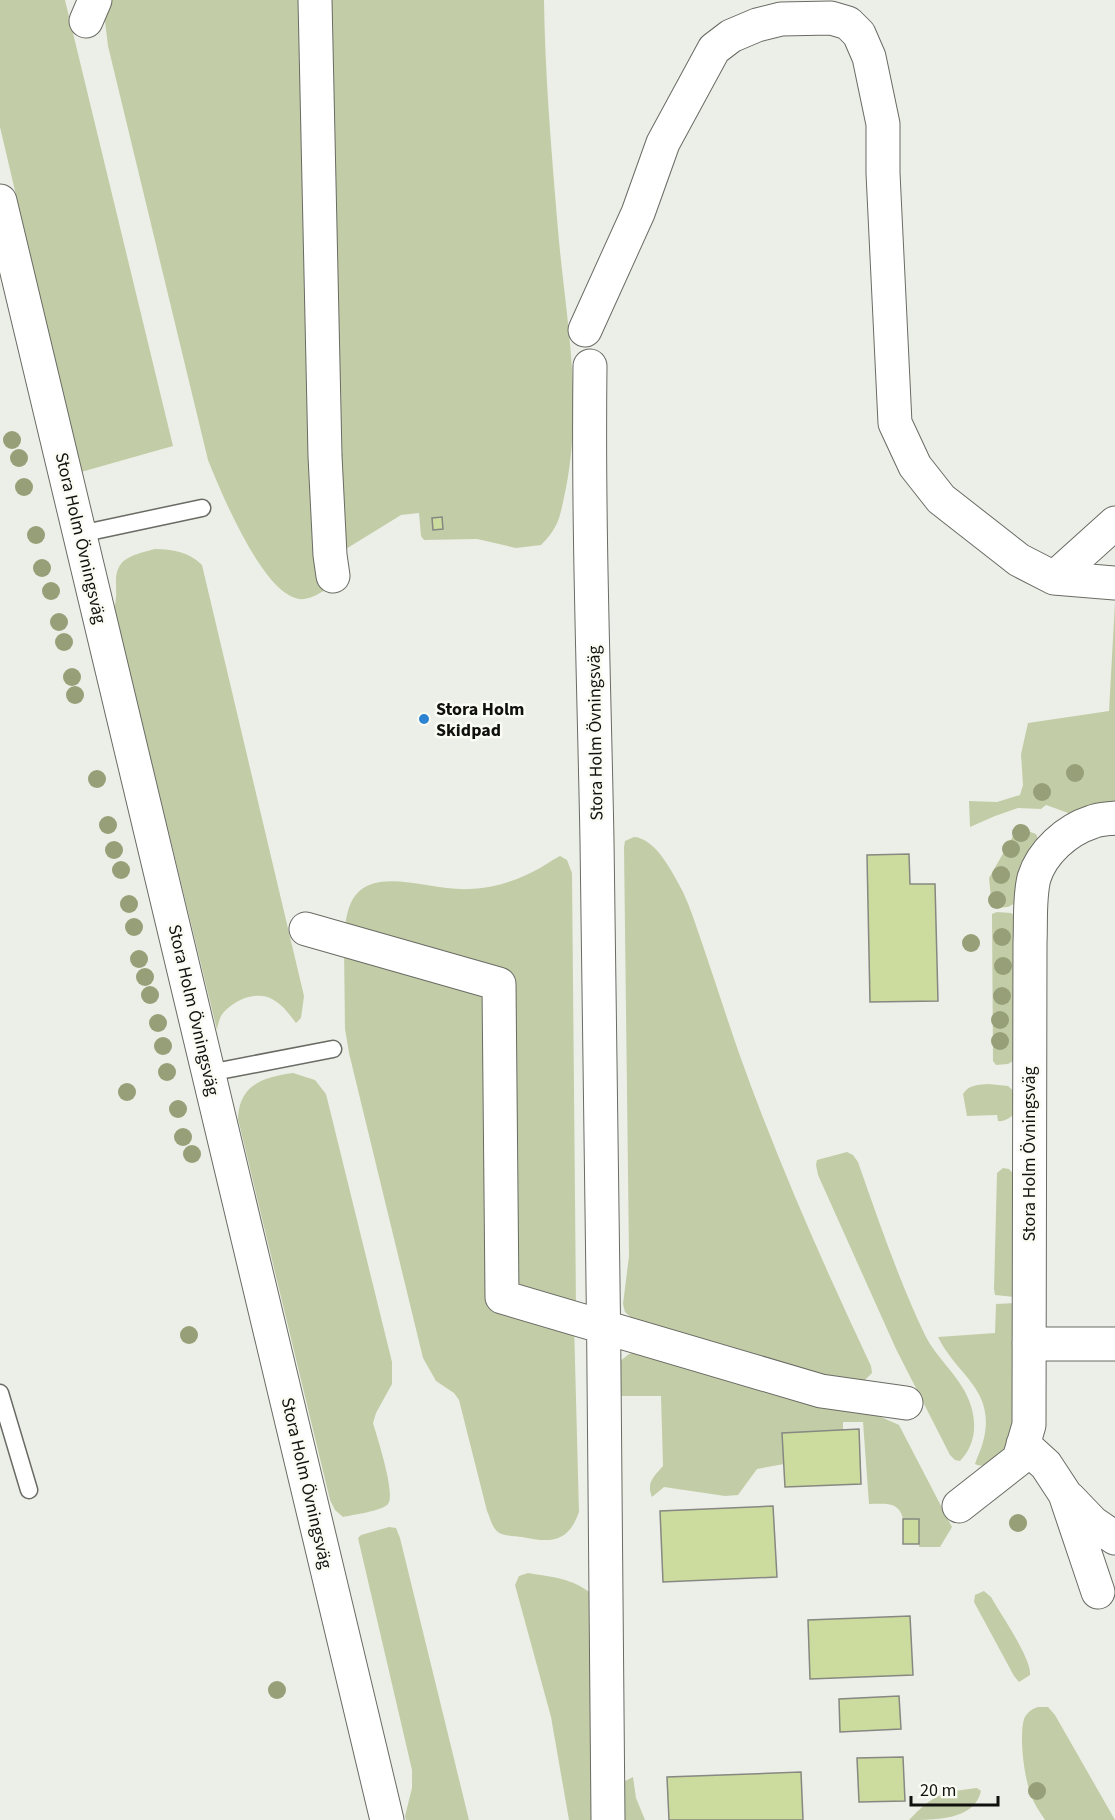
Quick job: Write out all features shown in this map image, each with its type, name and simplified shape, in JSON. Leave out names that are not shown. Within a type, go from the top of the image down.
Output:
[{"type":"street","points":[[315,0],[325,456],[333,576]]},
{"type":"street","points":[[585,330],[638,213],[663,143],[714,49],[731,36],[757,25],[760,11],[781,19],[831,18],[848,23],[859,34],[869,57],[883,123],[883,173],[895,423],[915,466],[941,500],[1018,560],[1054,578],[1115,582]]},
{"type":"street","name":"Stora Holm Övningsväg","points":[[0,201],[387,1820]]},
{"type":"street","name":"Stora Holm Övningsväg","points":[[590,366],[589,455],[604,1326],[608,1820]]},
{"type":"street","points":[[1054,578],[1115,523]]},
{"type":"street","name":"Stora Holm Övningsväg","points":[[959,1506],[1019,1459],[1029,1425],[1030,943],[1034,878],[1043,857],[1063,838],[1079,827],[1094,821],[1115,818]]},
{"type":"street","points":[[306,929],[499,984],[502,1297],[821,1391],[906,1403]]},
{"type":"street","points":[[1029,1344],[1115,1344]]},
{"type":"street","points":[[1023,1444],[1046,1465],[1065,1494],[1093,1523],[1115,1538]]},
{"type":"street","points":[[1065,1494],[1098,1592]]},
{"type":"lane","points":[[80,534],[202,508]]},
{"type":"lane","points":[[209,1073],[333,1049]]},
{"type":"lane","points":[[0,1393],[29,1490]]},
{"type":"green space","points":[[0,0],[65,0],[173,446],[81,472],[0,127]]},
{"type":"green space","points":[[108,0],[310,0],[327,578],[325,590],[309,598],[299,599],[285,593],[257,561],[222,494],[208,460],[108,46],[104,13]]},
{"type":"green space","points":[[321,0],[544,0],[551,136],[571,353],[573,420],[571,454],[561,512],[556,525],[541,545],[516,548],[477,539],[424,540],[421,536],[419,513],[401,515],[341,552]]},
{"type":"green space","points":[[155,549],[180,552],[192,557],[202,565],[304,996],[301,1018],[296,1023],[276,1001],[266,997],[251,996],[225,1011],[217,1030],[114,608],[117,574],[122,562],[127,558]]},
{"type":"green space","points":[[1115,602],[1115,806],[1071,814],[1046,805],[1041,809],[1018,808],[970,827],[969,801],[997,802],[1020,795],[1023,785],[1021,754],[1028,723],[1109,711]]},
{"type":"green space","points":[[1025,830],[1036,834],[1038,839],[1030,854],[1017,902],[1008,907],[992,908],[989,878],[1013,836]]},
{"type":"green space","points":[[634,837],[642,839],[657,850],[686,898],[740,1056],[785,1174],[871,1366],[872,1373],[864,1381],[840,1385],[637,1323],[625,1312],[623,1304],[629,1256],[624,847],[625,841]]},
{"type":"green space","points":[[560,856],[567,860],[572,873],[576,1307],[515,1292],[504,980],[345,935],[349,909],[358,892],[372,884],[390,881],[451,888],[488,887],[524,876]]},
{"type":"green space","points":[[1011,913],[1015,916],[1013,1061],[996,1065],[993,1061],[992,914]]},
{"type":"green space","points":[[344,948],[490,984],[494,1284],[574,1323],[579,1512],[570,1530],[557,1538],[542,1540],[506,1535],[494,1528],[487,1511],[459,1400],[454,1393],[436,1381],[423,1358],[349,1053],[345,1029]]},
{"type":"green space","points":[[293,1073],[315,1080],[326,1094],[392,1362],[392,1384],[373,1423],[388,1478],[390,1498],[388,1504],[373,1511],[343,1517],[335,1510],[330,1500],[238,1119],[239,1107],[243,1098],[255,1085],[272,1077]]},
{"type":"green space","points":[[989,1084],[1008,1086],[1016,1093],[1015,1113],[1008,1119],[998,1121],[997,1115],[967,1116],[963,1094],[965,1091],[971,1087]]},
{"type":"green space","points":[[847,1152],[853,1155],[858,1162],[897,1270],[924,1333],[962,1386],[971,1406],[974,1421],[972,1442],[960,1461],[950,1455],[896,1349],[818,1175],[817,1160]]},
{"type":"green space","points":[[1003,1168],[1009,1169],[1016,1177],[1015,1297],[995,1295],[994,1289],[997,1173]]},
{"type":"green space","points":[[1015,1303],[1014,1424],[996,1460],[983,1466],[975,1464],[983,1442],[986,1424],[985,1409],[973,1385],[938,1337],[995,1333],[996,1304]]},
{"type":"green space","points":[[639,1351],[881,1417],[899,1425],[952,1527],[940,1547],[919,1547],[919,1519],[903,1519],[895,1506],[869,1504],[863,1422],[843,1422],[843,1430],[782,1433],[784,1464],[757,1469],[738,1495],[725,1496],[664,1487],[652,1497],[650,1484],[663,1466],[661,1396],[617,1396],[619,1362],[629,1354]]},
{"type":"green space","points":[[389,1527],[396,1528],[400,1538],[469,1820],[406,1820],[412,1788],[412,1770],[358,1538],[361,1535]]},
{"type":"green space","points":[[528,1573],[569,1581],[592,1594],[600,1820],[569,1820],[551,1717],[515,1585],[519,1576]]},
{"type":"green space","points":[[984,1591],[991,1597],[1026,1658],[1030,1675],[1019,1682],[974,1602],[975,1595]]},
{"type":"green space","points":[[1038,1707],[1048,1707],[1055,1715],[1115,1820],[1045,1820],[1028,1787],[1022,1746],[1024,1719],[1030,1711]]},
{"type":"green space","points":[[633,1777],[636,1798],[645,1820],[618,1820],[623,1782]]},
{"type":"green space","points":[[977,1788],[981,1791],[977,1801],[962,1813],[930,1820],[909,1820],[939,1796]]},
{"type":"building","points":[[442,517],[443,529],[433,530],[432,518]]},
{"type":"building","points":[[909,854],[910,884],[935,884],[938,1001],[870,1002],[867,855]]},
{"type":"building","points":[[859,1429],[861,1484],[785,1487],[782,1433]]},
{"type":"building","points":[[773,1506],[777,1577],[663,1582],[660,1511]]},
{"type":"building","points":[[903,1519],[919,1519],[919,1544],[903,1544]]},
{"type":"building","points":[[910,1616],[913,1675],[810,1679],[808,1620]]},
{"type":"building","points":[[899,1696],[901,1729],[840,1732],[839,1699]]},
{"type":"building","points":[[903,1757],[905,1801],[859,1802],[857,1758]]},
{"type":"building","points":[[801,1772],[803,1820],[669,1820],[667,1777]]},
{"type":"place","name":"Stora Holm Skidpad","points":[[424,719]]}]
